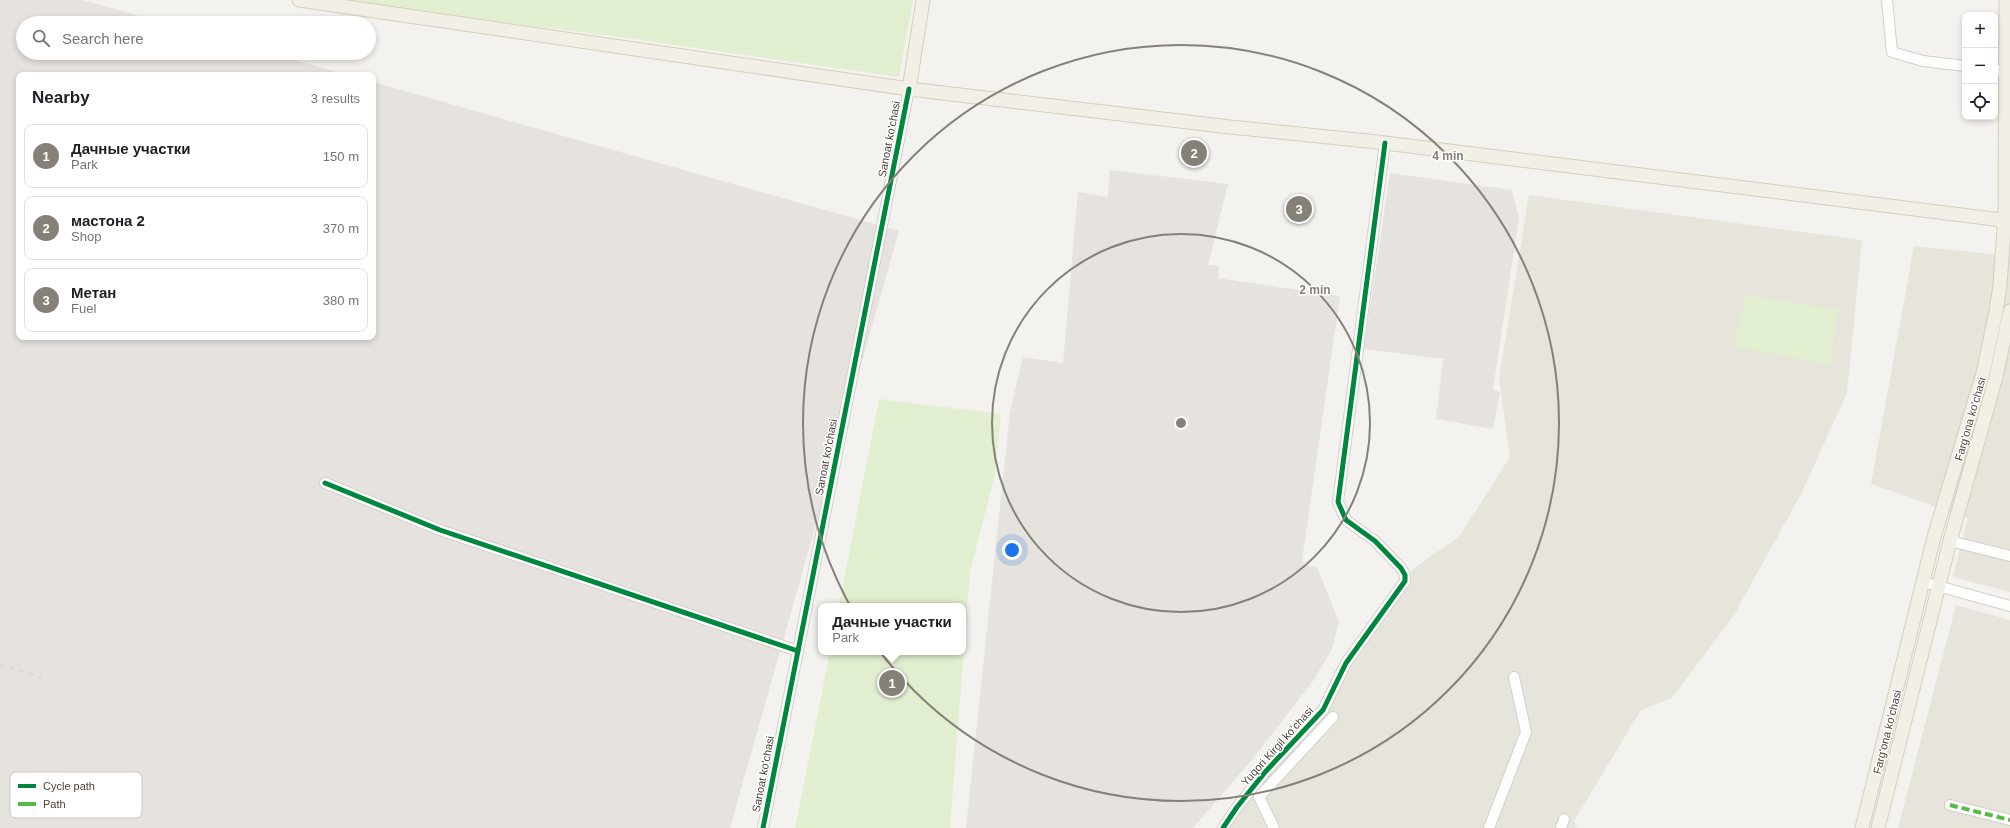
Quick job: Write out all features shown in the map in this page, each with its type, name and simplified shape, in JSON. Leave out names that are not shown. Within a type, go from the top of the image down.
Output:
[{"type":"main road","points":[[299,0],[910,89],[1230,127],[1516,158],[1881,206],[1978,216],[2007,217]]},
{"type":"main road","name":"Sanoat ko'chasi","points":[[910,89],[923,0]]},
{"type":"main road","name":"Fargʻona koʻchasi","points":[[1862,828],[1934,538],[1963,444],[1989,346],[2000,285],[2007,217],[2000,70],[2006,0]]},
{"type":"main road","name":"Fargʻona koʻchasi","points":[[1878,828],[1950,541],[1994,384],[2010,311]]},
{"type":"street","points":[[1887,0],[1892,52],[1923,61],[1962,66]]},
{"type":"street","name":"Sanoat ko'chasi","points":[[762,828],[910,89]]},
{"type":"street","name":"Yuqori Kirgil koʻchasi","points":[[1223,828],[1237,807],[1266,771],[1323,710],[1346,662],[1405,581],[1405,575],[1375,541],[1346,520],[1338,502],[1385,143]]},
{"type":"street","points":[[325,483],[440,530],[798,651]]},
{"type":"street","points":[[1950,541],[2010,556]]},
{"type":"street","points":[[1924,582],[2010,606]]},
{"type":"street","points":[[1489,828],[1526,732],[1514,677]]},
{"type":"street","points":[[1274,828],[1259,797],[1333,717]]},
{"type":"street","points":[[1950,805],[2010,820]]},
{"type":"shaded area","points":[[0,0],[83,0],[139,16],[16,16],[16,60],[294,60],[336,72],[16,72],[16,340],[376,340],[376,83],[899,231],[730,828],[0,828]]},
{"type":"shaded area","points":[[1110,170],[1228,184],[1208,265],[1219,266],[1218,278],[1340,296],[1302,560],[1307,565],[1317,567],[1339,622],[1332,649],[1313,681],[1251,761],[1193,828],[966,828],[1010,412],[1023,357],[1063,363],[1078,192],[1108,197]]},
{"type":"shaded area","points":[[1390,173],[1512,190],[1519,218],[1493,389],[1500,392],[1493,429],[1436,419],[1443,359],[1364,349]]},
{"type":"shaded area","points":[[1529,195],[1862,240],[1847,393],[1801,494],[1734,615],[1672,698],[1641,710],[1574,821],[1577,828],[1226,828],[1241,805],[1321,721],[1335,684],[1380,621],[1414,568],[1459,537],[1510,457],[1499,379]]},
{"type":"shaded area","points":[[1914,246],[2010,256],[2010,592],[1953,577],[1968,518],[1871,484]]},
{"type":"shaded area","points":[[1956,605],[2010,620],[2010,828],[1898,828]]},
{"type":"shaded area","points":[[1955,818],[1993,828],[1952,828]]},
{"type":"green space","points":[[327,0],[913,0],[899,77],[612,36]]},
{"type":"green space","points":[[1746,295],[1838,310],[1830,365],[1734,346]]},
{"type":"green space","points":[[879,399],[1001,414],[995,474],[970,572],[966,623],[966,603],[840,603]]},
{"type":"green space","points":[[829,655],[964,655],[950,828],[795,828]]},
{"type":"railway","points":[[0,664],[42,678]]},
{"type":"marked path","points":[[1950,805],[2010,820]]},
{"type":"cycle path","points":[[763,828],[909,89]]},
{"type":"cycle path","points":[[1223,828],[1237,807],[1266,771],[1323,710],[1346,663],[1405,581],[1405,575],[1401,568],[1375,541],[1346,520],[1338,502],[1385,143]]},
{"type":"cycle path","points":[[325,483],[440,530],[798,651]]},
{"type":"place","name":"мастона 2","points":[[1194,153]]},
{"type":"place","name":"Метан","points":[[1299,209]]},
{"type":"place","name":"Дачные участки","points":[[892,683]]}]
